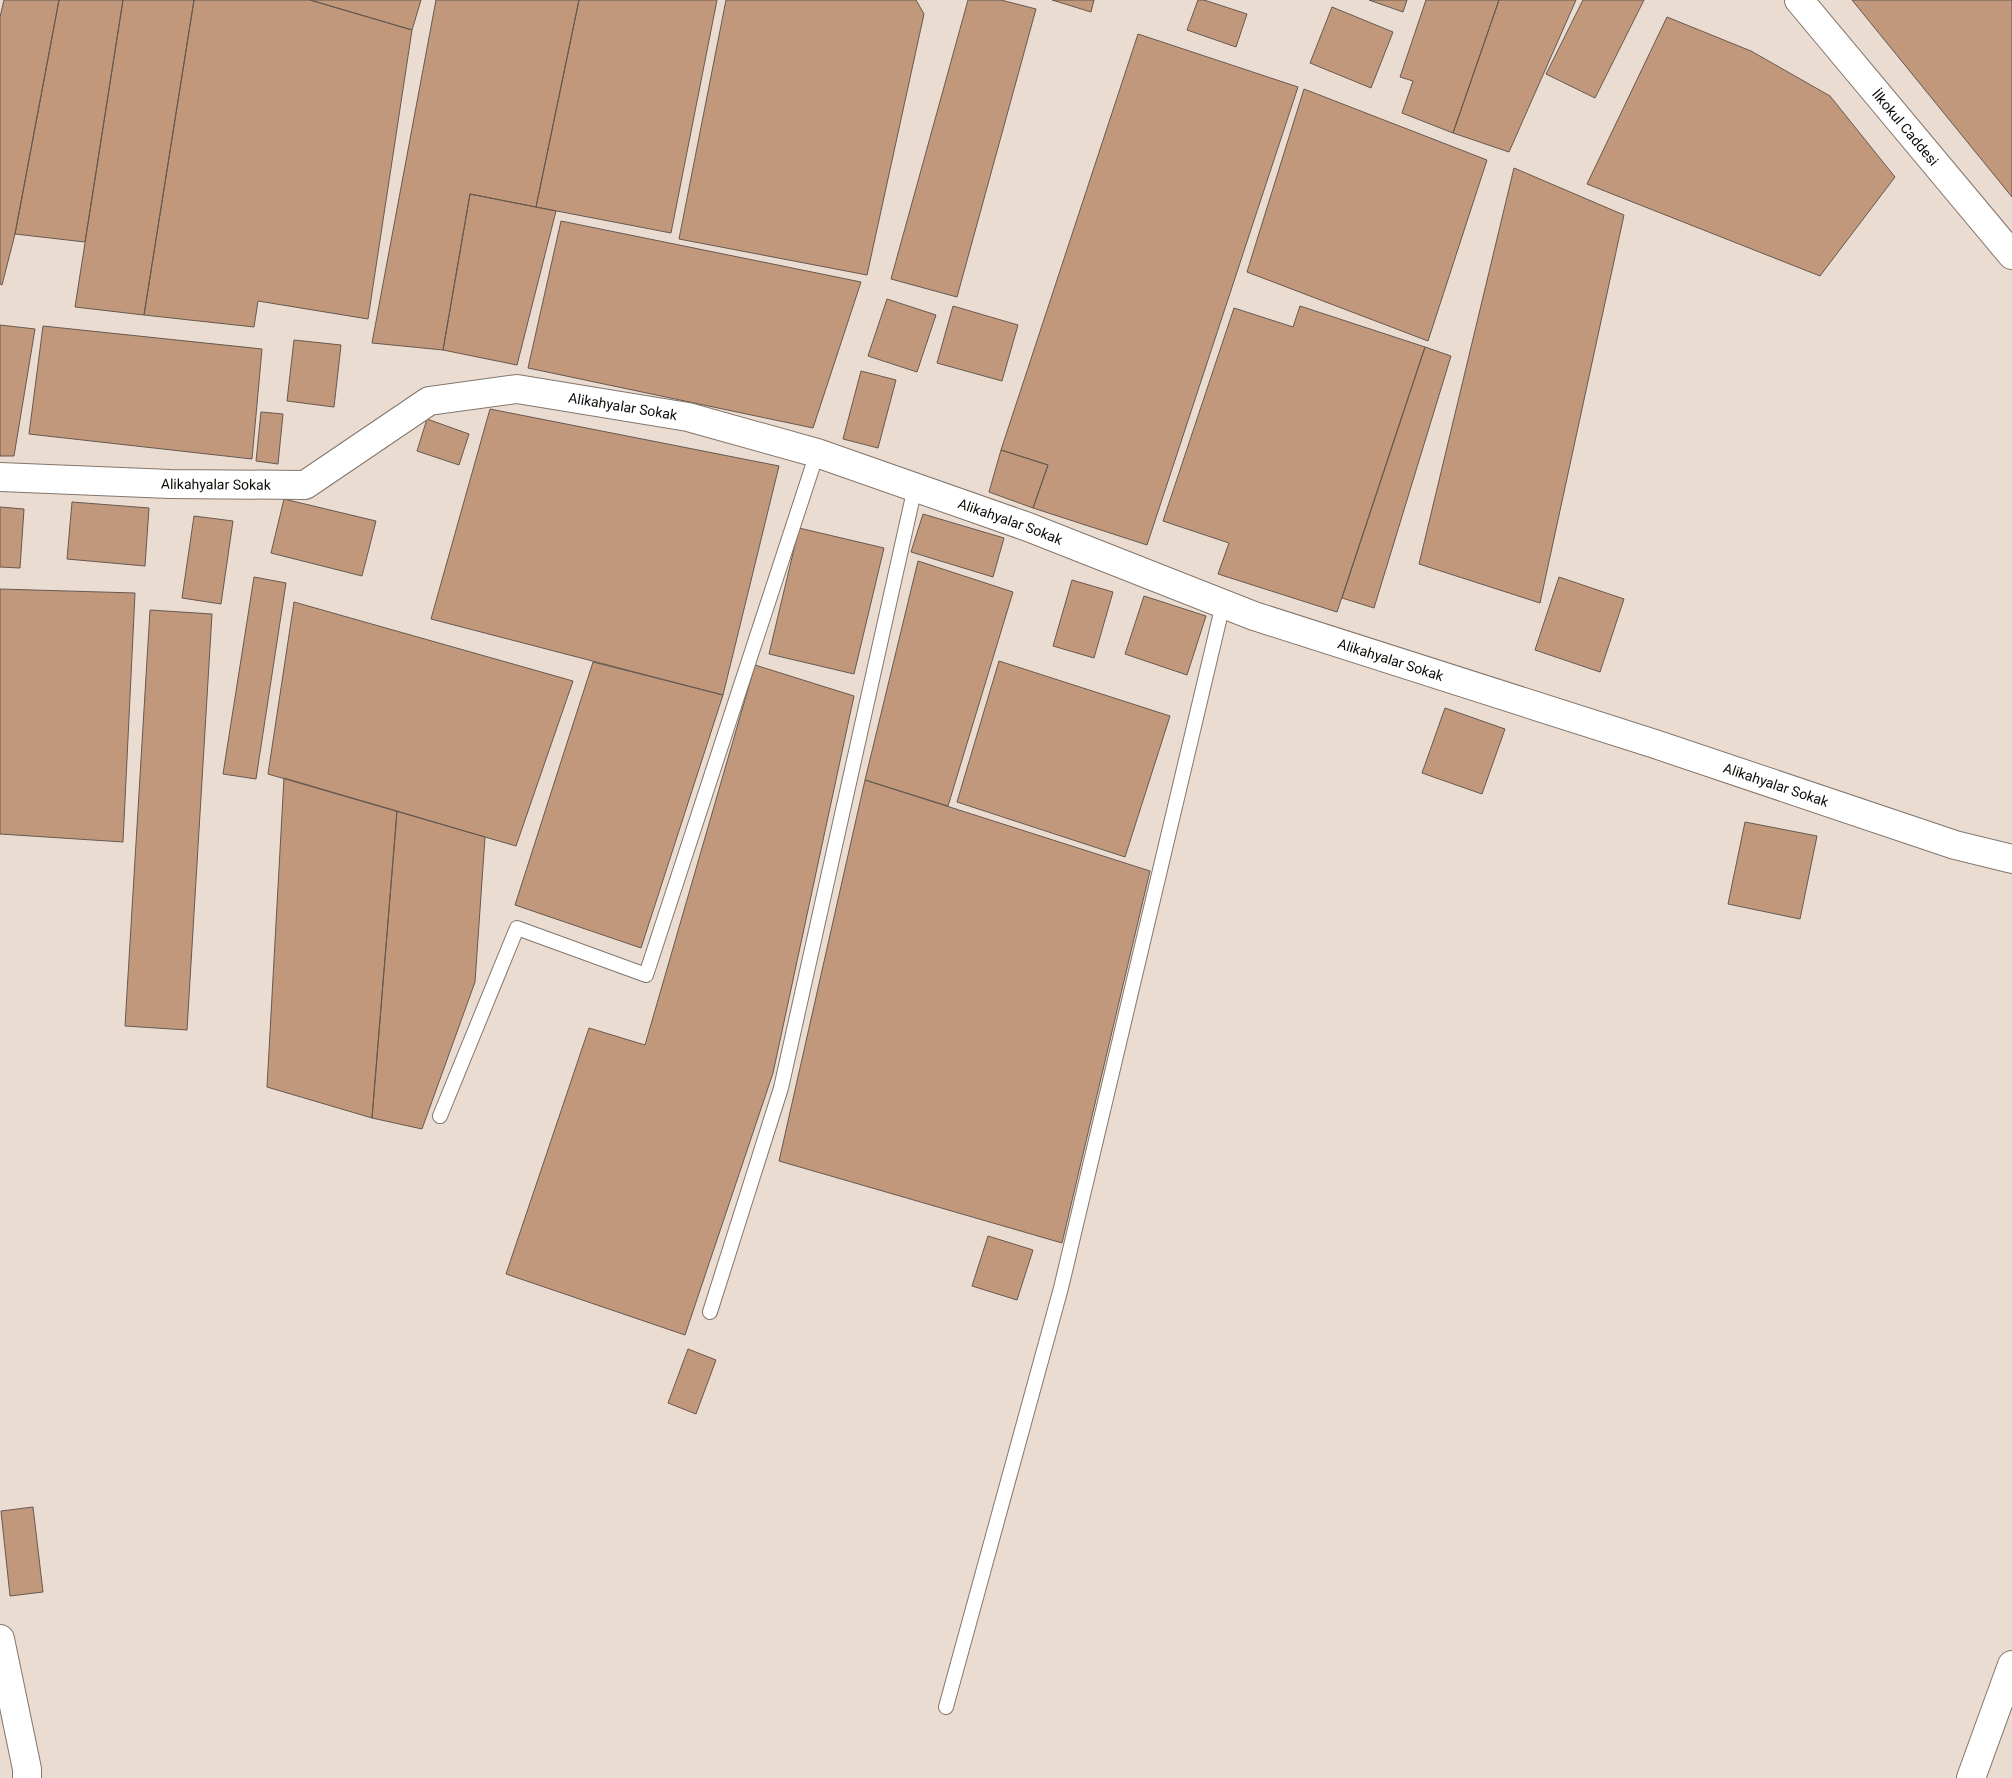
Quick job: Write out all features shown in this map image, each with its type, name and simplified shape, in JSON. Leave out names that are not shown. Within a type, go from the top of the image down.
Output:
[{"type":"street","name":"İlkokul Caddesi","points":[[1799,0],[2012,256]]},
{"type":"street","name":"Alikahyalar Sokak","points":[[0,477],[170,484],[305,485],[429,401],[517,389],[688,417],[817,454],[1028,527],[1254,616],[1655,744],[1955,845],[2012,859]]},
{"type":"street","points":[[0,1639],[27,1769],[27,1778]]},
{"type":"street","points":[[1971,1778],[2012,1665]]},
{"type":"lane","points":[[440,1116],[517,928],[646,975],[817,454]]},
{"type":"lane","points":[[710,1312],[780,1088],[915,488]]},
{"type":"lane","points":[[946,1707],[1061,1288],[1223,604]]},
{"type":"building","points":[[4,0],[59,0],[15,234],[2,285],[0,284],[0,17]]},
{"type":"building","points":[[59,0],[123,0],[85,242],[15,234]]},
{"type":"building","points":[[123,0],[194,0],[144,315],[75,307]]},
{"type":"building","points":[[194,0],[310,0],[412,30],[368,319],[258,301],[254,327],[144,315]]},
{"type":"building","points":[[310,0],[421,0],[412,30]]},
{"type":"building","points":[[436,0],[579,0],[536,207],[470,194],[443,350],[372,343]]},
{"type":"building","points":[[579,0],[717,0],[671,233],[536,207]]},
{"type":"building","points":[[726,0],[916,0],[924,14],[867,275],[679,239]]},
{"type":"building","points":[[968,0],[1001,0],[1036,9],[957,297],[891,279]]},
{"type":"building","points":[[1052,0],[1094,0],[1091,12]]},
{"type":"building","points":[[1198,0],[1204,0],[1247,14],[1236,47],[1187,30]]},
{"type":"building","points":[[1369,0],[1407,0],[1403,12]]},
{"type":"building","points":[[1426,0],[1499,0],[1453,133],[1402,113],[1413,81],[1400,77]]},
{"type":"building","points":[[1499,0],[1576,0],[1509,152],[1453,133]]},
{"type":"building","points":[[1583,0],[1644,0],[1595,98],[1546,74]]},
{"type":"building","points":[[1852,0],[2012,0],[2012,197]]},
{"type":"building","points":[[1332,7],[1393,32],[1371,88],[1310,63]]},
{"type":"building","points":[[1667,17],[1751,51],[1830,96],[1895,177],[1820,276],[1587,184]]},
{"type":"building","points":[[1138,34],[1298,87],[1147,545],[1033,508],[1048,465],[1001,450]]},
{"type":"building","points":[[1304,89],[1487,160],[1428,341],[1247,272]]},
{"type":"building","points":[[1514,168],[1624,215],[1540,603],[1419,564]]},
{"type":"building","points":[[470,194],[556,211],[517,365],[443,350]]},
{"type":"building","points":[[561,221],[861,282],[813,428],[528,368]]},
{"type":"building","points":[[887,299],[936,315],[917,372],[868,356]]},
{"type":"building","points":[[953,306],[1018,325],[1002,381],[937,363]]},
{"type":"building","points":[[1300,306],[1425,347],[1337,612],[1218,574],[1229,543],[1163,521],[1234,308],[1293,327]]},
{"type":"building","points":[[0,325],[35,329],[14,456],[0,456]]},
{"type":"building","points":[[43,326],[262,349],[252,459],[29,434]]},
{"type":"building","points":[[294,340],[341,345],[334,407],[287,401]]},
{"type":"building","points":[[1425,347],[1451,356],[1374,608],[1342,598]]},
{"type":"building","points":[[861,371],[896,380],[878,448],[843,439]]},
{"type":"building","points":[[490,409],[779,466],[723,695],[431,619]]},
{"type":"building","points":[[261,412],[283,414],[278,464],[256,461]]},
{"type":"building","points":[[427,419],[469,434],[459,465],[417,451]]},
{"type":"building","points":[[1001,450],[1048,465],[1033,508],[989,492]]},
{"type":"building","points":[[284,499],[376,521],[362,576],[271,553]]},
{"type":"building","points":[[72,502],[149,508],[145,566],[67,559]]},
{"type":"building","points":[[0,507],[24,509],[20,568],[0,567]]},
{"type":"building","points":[[923,514],[1004,538],[993,577],[911,552]]},
{"type":"building","points":[[194,516],[233,521],[221,604],[182,598]]},
{"type":"building","points":[[799,528],[884,548],[854,674],[769,654]]},
{"type":"building","points":[[918,561],[1013,592],[948,806],[865,780]]},
{"type":"building","points":[[254,577],[286,583],[256,779],[223,774]]},
{"type":"building","points":[[1559,577],[1624,599],[1600,672],[1535,650]]},
{"type":"building","points":[[1072,580],[1113,592],[1094,658],[1053,646]]},
{"type":"building","points":[[0,589],[135,593],[123,842],[0,834]]},
{"type":"building","points":[[1144,596],[1206,616],[1187,675],[1125,654]]},
{"type":"building","points":[[294,602],[573,681],[516,846],[268,774]]},
{"type":"building","points":[[150,610],[212,614],[187,1030],[125,1026]]},
{"type":"building","points":[[999,661],[1170,716],[1125,857],[957,802]]},
{"type":"building","points":[[593,662],[723,695],[641,948],[515,905]]},
{"type":"building","points":[[755,665],[854,696],[773,1073],[685,1335],[506,1274],[589,1028],[645,1045]]},
{"type":"building","points":[[1445,708],[1505,729],[1482,794],[1422,773]]},
{"type":"building","points":[[284,778],[397,811],[372,1118],[267,1087]]},
{"type":"building","points":[[865,780],[1150,871],[1062,1243],[779,1161]]},
{"type":"building","points":[[397,811],[485,837],[475,982],[422,1129],[372,1118]]},
{"type":"building","points":[[1745,822],[1817,836],[1800,919],[1728,904]]},
{"type":"building","points":[[988,1236],[1033,1250],[1017,1300],[972,1286]]},
{"type":"building","points":[[688,1349],[716,1360],[696,1414],[668,1403]]},
{"type":"building","points":[[33,1507],[43,1592],[10,1596],[1,1511]]}]
